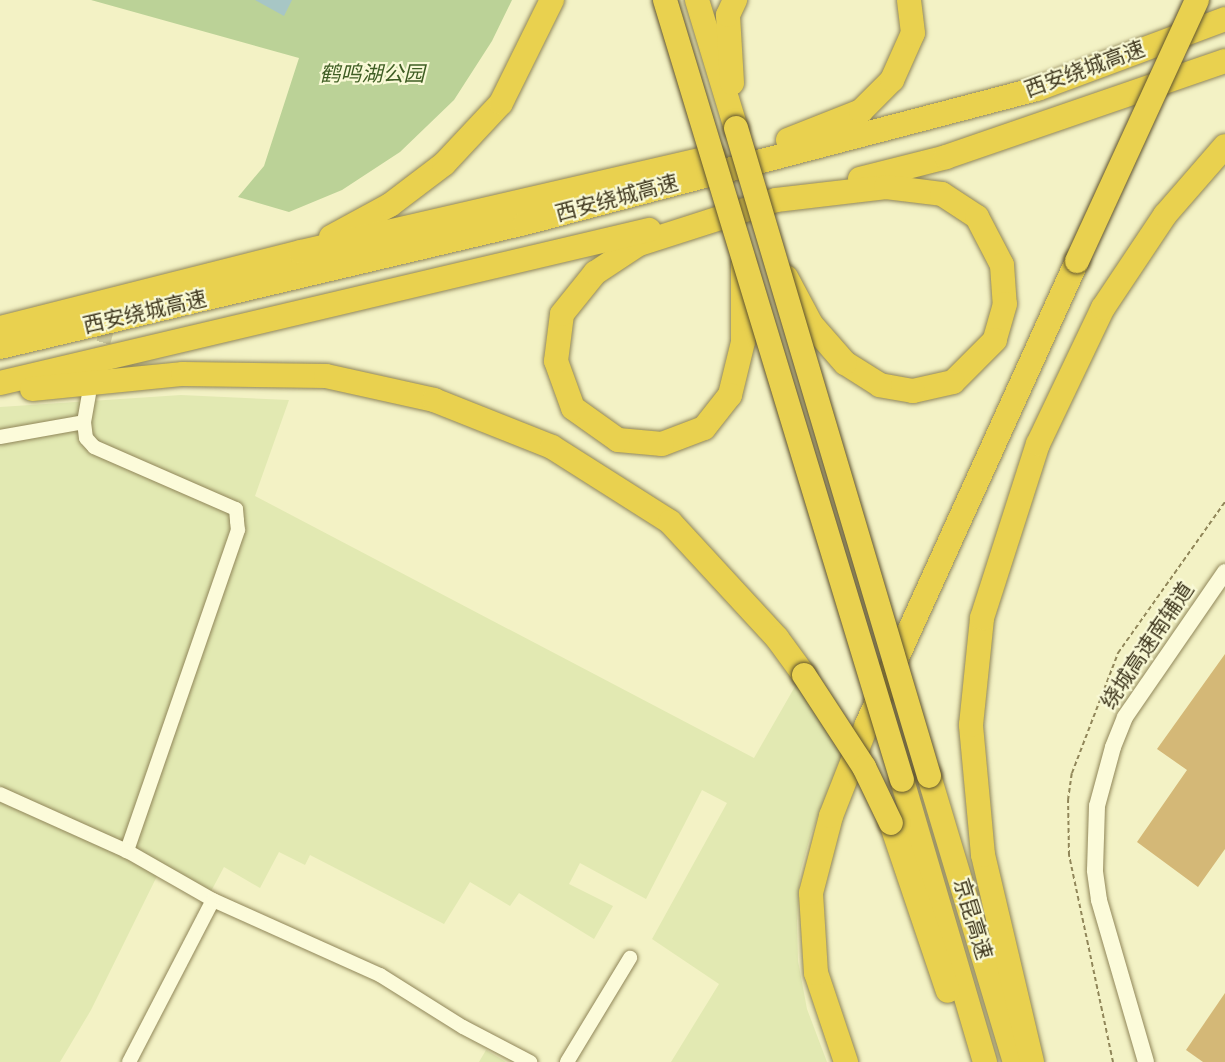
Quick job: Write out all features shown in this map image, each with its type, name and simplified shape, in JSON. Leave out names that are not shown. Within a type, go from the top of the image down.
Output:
[{"type":"highway","points":[[301,252],[390,206],[444,164],[501,103],[552,0]]},
{"type":"highway","points":[[665,0],[902,780],[985,1062]]},
{"type":"highway","points":[[698,0],[736,128],[774,256],[811,324],[844,363],[880,385],[913,391],[953,382],[995,340],[1005,304],[1002,265],[977,217],[942,194],[886,187],[776,200],[639,244],[595,273],[562,314],[556,361],[573,408],[618,440],[662,444],[704,428],[730,395],[743,342],[742,256]]},
{"type":"highway","points":[[735,0],[728,15],[736,128]]},
{"type":"highway","points":[[0,328],[301,252],[794,138],[861,111],[892,80],[913,33],[909,0]]},
{"type":"highway","points":[[846,1062],[838,1046],[815,961],[811,893],[831,816],[867,724],[1197,0]]},
{"type":"highway","name":"西安绕城高速","points":[[0,347],[525,223],[1037,89],[1225,19]]},
{"type":"highway","name":"西安绕城高速","points":[[0,383],[776,200],[946,157],[1225,61]]},
{"type":"highway","points":[[1032,1062],[983,855],[971,725],[982,618],[1038,444],[1103,308],[1165,216],[1225,146]]},
{"type":"highway","name":"京昆高速","points":[[774,256],[1015,1062]]},
{"type":"highway","points":[[0,393],[183,374],[326,376],[434,400],[552,447],[670,522],[777,638],[804,675],[864,768],[891,823],[972,1062]]},
{"type":"street","points":[[89,394],[84,422],[86,438],[105,454],[236,509],[237,521],[127,851]]},
{"type":"street","points":[[0,437],[84,422]]},
{"type":"street","name":"绕城高速南辅道","points":[[1146,1062],[1099,900],[1095,860],[1097,806],[1113,747],[1125,717],[1225,572]]},
{"type":"street","points":[[0,794],[127,851],[213,900],[380,975],[463,1027],[530,1062]]},
{"type":"street","points":[[129,1062],[213,900]]},
{"type":"street","points":[[567,1062],[630,958]]},
{"type":"green space","name":"鹤鸣湖公园","points":[[91,0],[512,0],[492,41],[454,100],[400,152],[342,190],[289,212],[238,197],[264,166],[299,58]]},
{"type":"green space","points":[[181,395],[289,400],[255,496],[754,758],[797,683],[845,747],[811,834],[800,873],[797,921],[798,961],[807,1009],[827,1062],[671,1062],[719,984],[652,939],[727,803],[702,790],[646,899],[580,863],[569,884],[613,906],[594,939],[519,893],[510,906],[470,882],[444,924],[310,855],[305,865],[279,852],[260,888],[224,867],[208,897],[160,870],[91,1010],[60,1062],[0,1062],[0,407]]},
{"type":"green space","points":[[486,1050],[506,1062],[479,1062]]},
{"type":"water","points":[[255,0],[292,0],[284,16]]},
{"type":"building","points":[[1225,654],[1225,849],[1198,887],[1137,842],[1187,770],[1157,749]]},
{"type":"building","points":[[1225,993],[1225,1062],[1203,1062],[1186,1050]]},
{"type":"tunnel","points":[[98,363],[110,318]]}]
